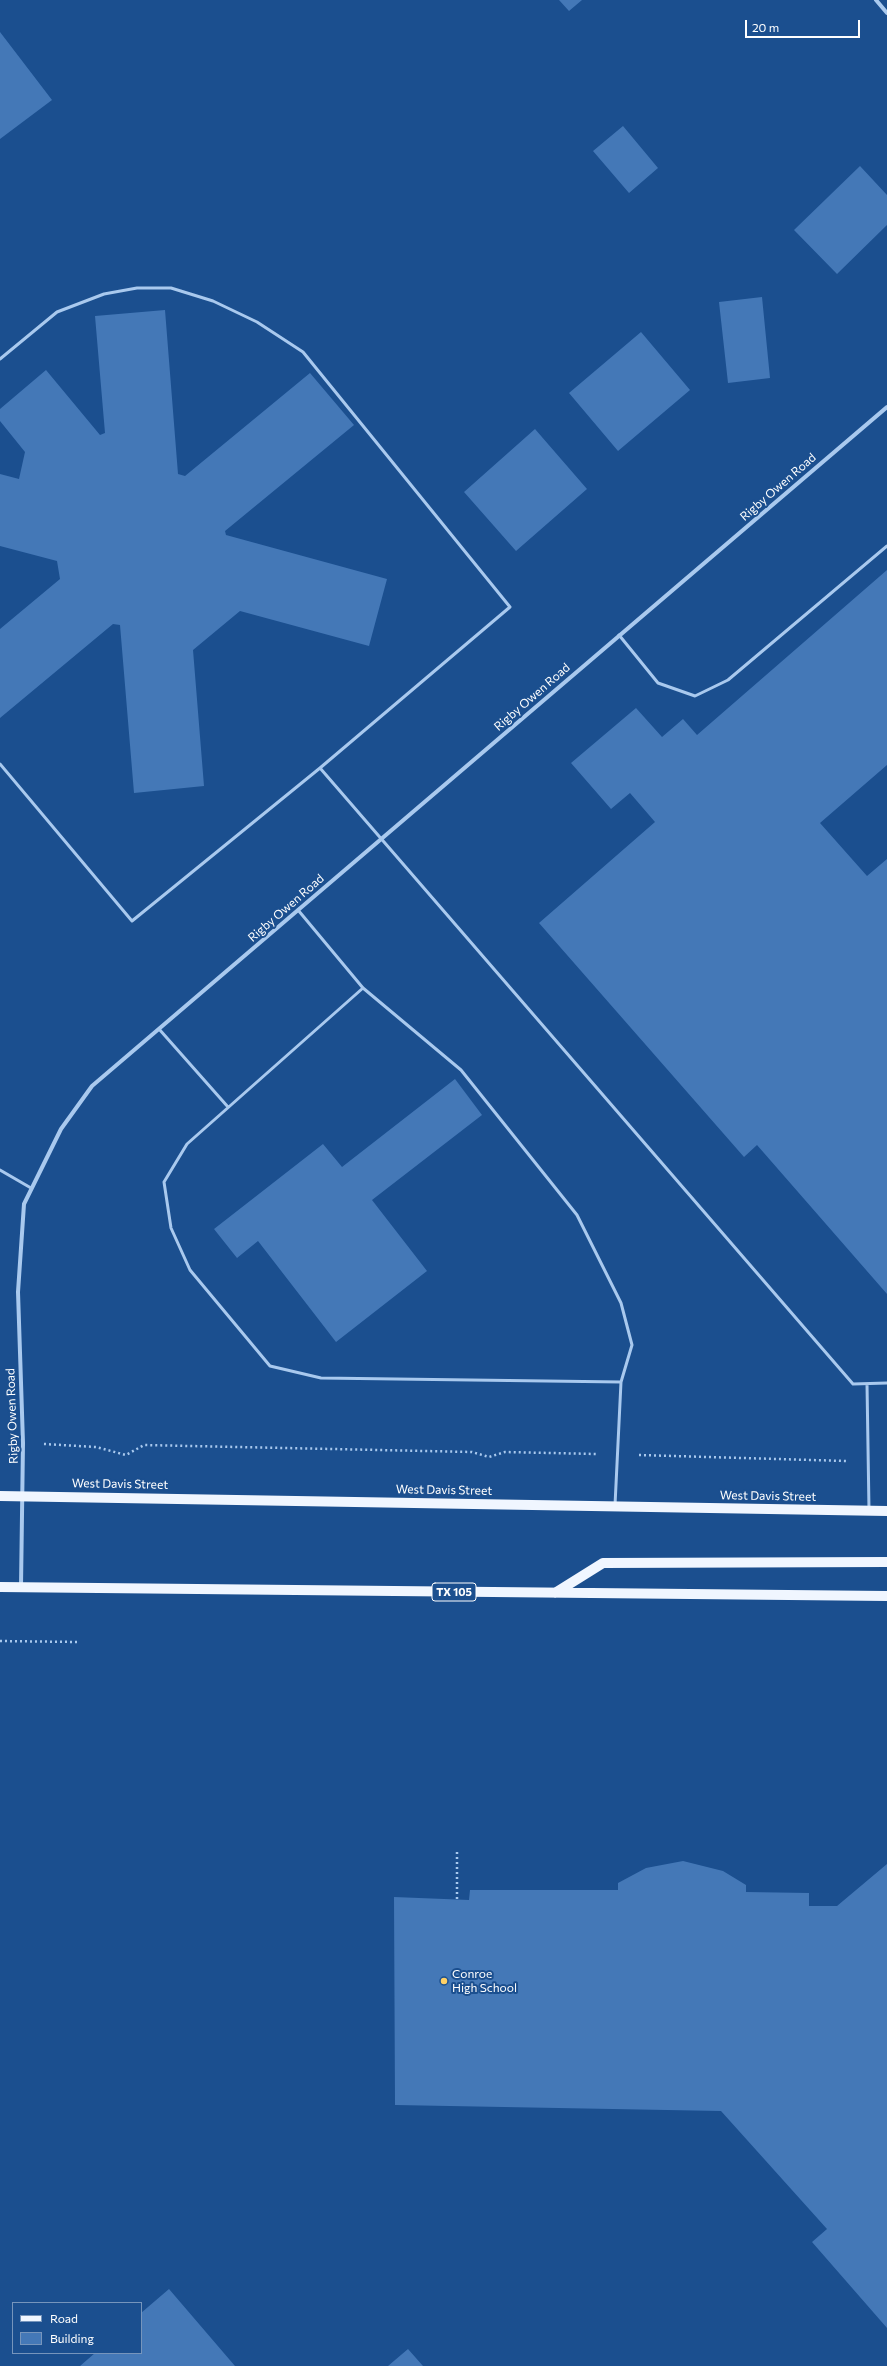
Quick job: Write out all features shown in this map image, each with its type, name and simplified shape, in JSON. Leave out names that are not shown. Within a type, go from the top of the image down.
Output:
[{"type":"main road","name":"West Davis Street","points":[[0,1496],[887,1511]]},
{"type":"main road","points":[[555,1593],[603,1563],[887,1562]]},
{"type":"main road","name":"TX 105","points":[[0,1586],[887,1596]]},
{"type":"street","points":[[876,0],[887,13]]},
{"type":"street","name":"Rigby Owen Road","points":[[21,1587],[24,1443],[18,1292],[24,1204],[61,1129],[92,1086],[887,407]]},
{"type":"lane","points":[[0,359],[57,312],[104,294],[138,288],[171,288],[213,301],[257,322],[303,352],[510,608],[320,768],[132,921],[0,764]]},
{"type":"lane","points":[[620,635],[658,683],[695,696],[728,680],[887,546]]},
{"type":"lane","points":[[320,768],[852,1384],[887,1383]]},
{"type":"lane","points":[[298,910],[363,988],[461,1070],[577,1215],[621,1303],[632,1345],[621,1382],[615,1506]]},
{"type":"lane","points":[[363,988],[186,1144],[164,1182],[171,1228],[190,1270],[270,1366],[321,1378],[621,1382]]},
{"type":"lane","points":[[159,1029],[228,1107]]},
{"type":"lane","points":[[0,1170],[31,1188]]},
{"type":"lane","points":[[867,1384],[867,1461],[869,1511]]},
{"type":"path","points":[[24,1443],[96,1447],[126,1455],[144,1445],[472,1452],[489,1457],[505,1452],[618,1454],[818,1462],[867,1461]]},
{"type":"path","points":[[0,1641],[77,1642]]},
{"type":"path","points":[[457,1849],[457,1899]]},
{"type":"building","points":[[559,0],[582,0],[569,11]]},
{"type":"building","points":[[0,32],[52,100],[0,139]]},
{"type":"building","points":[[623,126],[658,168],[629,193],[593,151]]},
{"type":"building","points":[[860,166],[887,195],[887,225],[837,274],[794,230]]},
{"type":"building","points":[[762,297],[770,378],[728,383],[719,302]]},
{"type":"building","points":[[165,310],[178,474],[185,476],[310,373],[354,425],[225,531],[226,535],[387,579],[369,646],[240,611],[193,650],[204,786],[134,793],[120,625],[113,624],[0,718],[0,629],[60,579],[57,561],[0,546],[0,474],[19,479],[25,452],[0,421],[0,409],[46,370],[100,435],[105,433],[95,316]]},
{"type":"building","points":[[641,332],[690,390],[618,451],[569,393]]},
{"type":"building","points":[[535,429],[587,489],[516,551],[464,492]]},
{"type":"building","points":[[887,570],[887,765],[820,823],[867,876],[887,859],[887,1294],[757,1145],[744,1157],[539,923],[655,822],[630,793],[611,809],[571,763],[636,708],[662,737],[683,719],[697,735]]},
{"type":"building","points":[[455,1079],[482,1115],[372,1200],[427,1271],[336,1342],[258,1241],[237,1258],[214,1229],[323,1144],[342,1167]]},
{"type":"building","name":"Conroe High School","points":[[683,1861],[723,1871],[746,1885],[746,1892],[809,1893],[809,1906],[837,1906],[887,1864],[887,2328],[812,2242],[827,2229],[721,2111],[395,2105],[394,1897],[469,1900],[470,1890],[618,1890],[618,1883],[646,1868]]},
{"type":"building","points":[[169,2289],[235,2366],[80,2366],[94,2354],[142,2354],[142,2312]]},
{"type":"building","points":[[408,2349],[423,2366],[388,2366]]},
{"type":"place","name":"Conroe High School","points":[[444,1981]]}]
